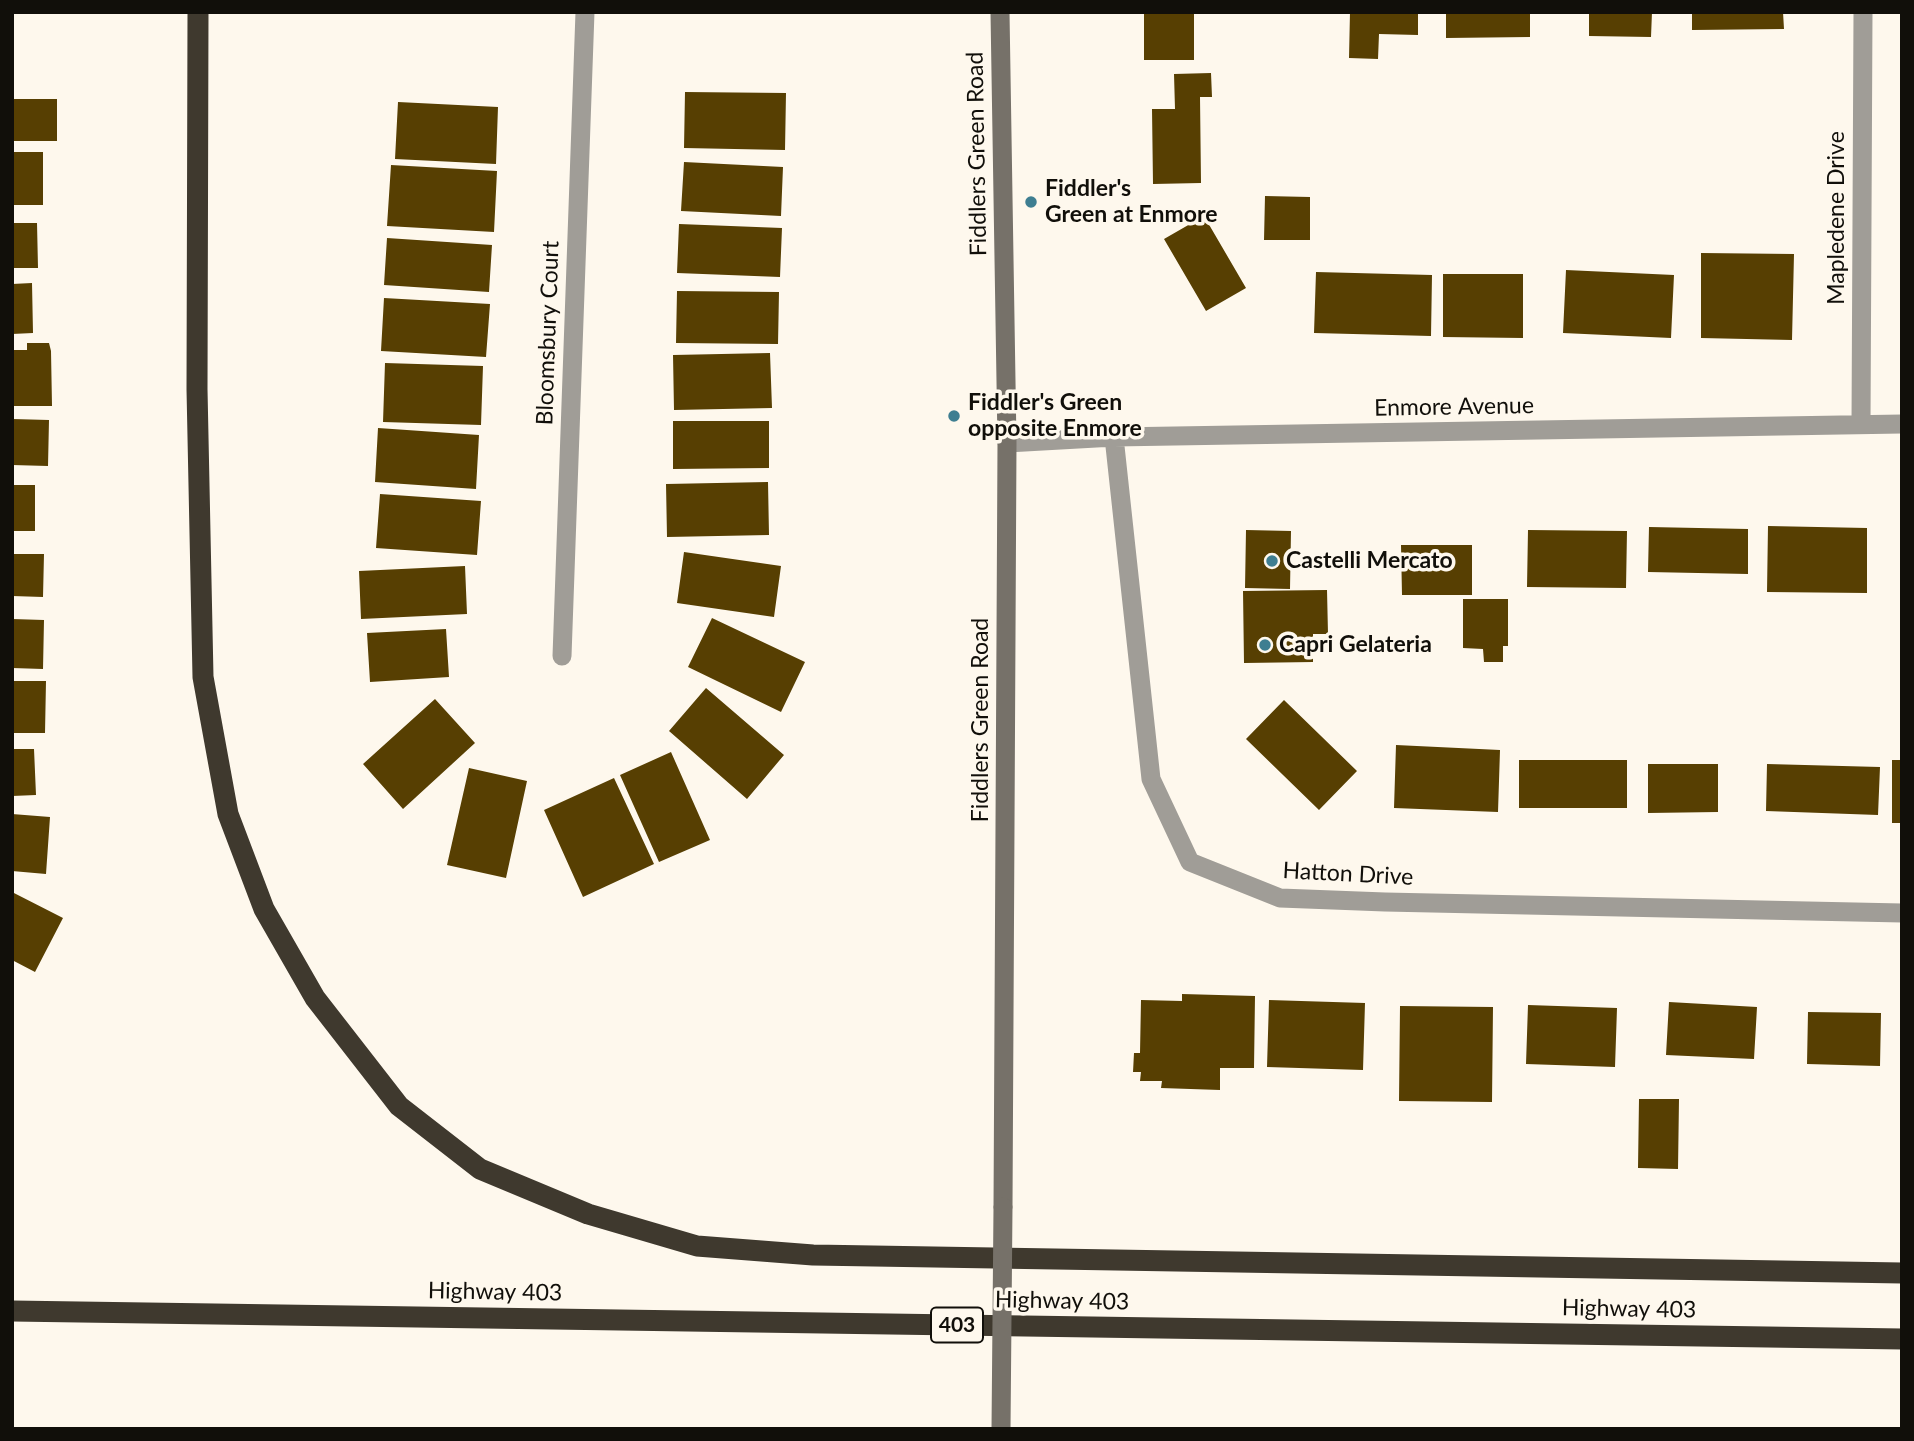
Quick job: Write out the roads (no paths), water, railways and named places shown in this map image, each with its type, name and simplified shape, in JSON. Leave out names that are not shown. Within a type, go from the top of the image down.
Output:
[{"type":"highway","points":[[198,12],[197,389],[202,677],[228,814],[264,909],[316,998],[399,1106],[480,1168],[588,1214],[697,1246],[813,1255],[1902,1273]]},
{"type":"highway","name":"Highway 403","points":[[12,1311],[1902,1339]]},
{"type":"main road","name":"Fiddlers Green Road","points":[[1000,12],[1006,443],[1001,1429]]},
{"type":"street","name":"Bloomsbury Court","points":[[562,656],[585,12]]},
{"type":"street","name":"Mapledene Drive","points":[[1861,424],[1863,12]]},
{"type":"street","name":"Enmore Avenue","points":[[1006,443],[1114,437],[1902,424]]},
{"type":"street","name":"Hatton Drive","points":[[1114,437],[1151,779],[1190,862],[1280,898],[1902,913]]},
{"type":"place","name":"Fiddler's Green at Enmore","points":[[1031,202]]},
{"type":"place","name":"Fiddler's Green opposite Enmore","points":[[954,416]]},
{"type":"place","name":"Castelli Mercato","points":[[1272,561]]},
{"type":"place","name":"Capri Gelateria","points":[[1265,645]]}]
